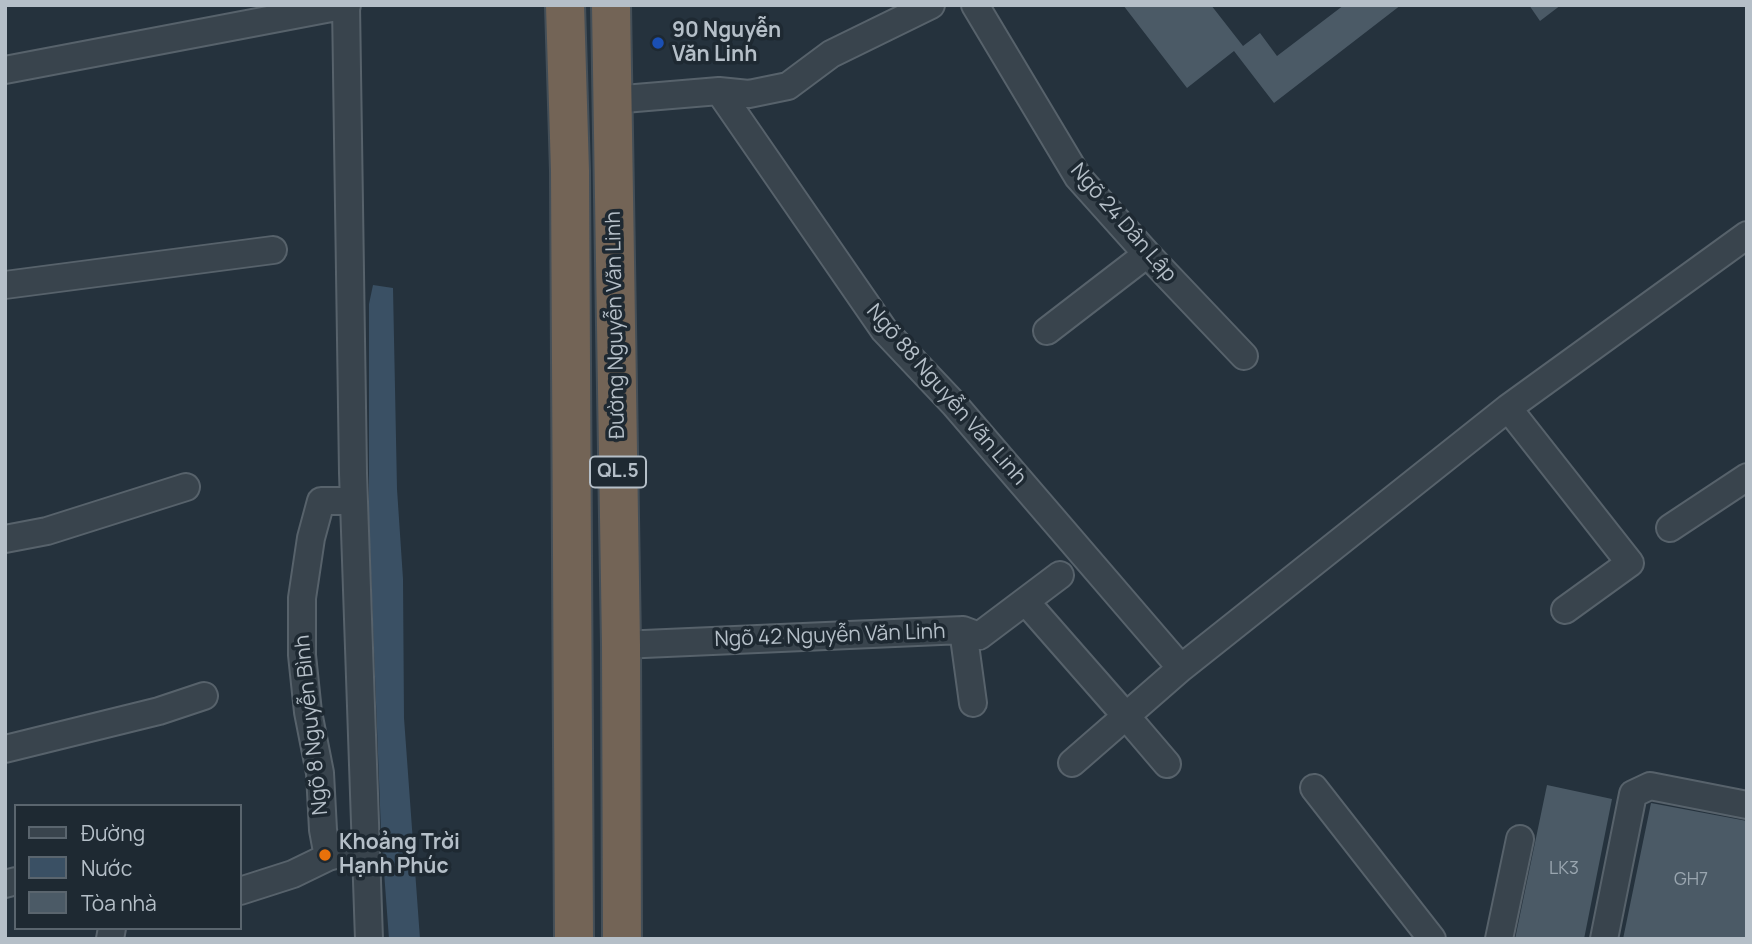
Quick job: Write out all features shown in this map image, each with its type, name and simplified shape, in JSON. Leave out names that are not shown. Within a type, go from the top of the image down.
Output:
[{"type":"highway","name":"Đường Nguyễn Văn Linh","points":[[565,5],[570,185],[574,939]]},
{"type":"highway","name":"Đường Nguyễn Văn Linh","points":[[611,5],[621,645],[622,939]]},
{"type":"street","points":[[5,70],[346,5],[354,501],[369,939]]},
{"type":"street","points":[[612,100],[719,92],[749,94],[788,86],[831,54],[931,5]]},
{"type":"street","name":"Ngõ 24 Dân Lập","points":[[975,5],[1078,177],[1244,356]]},
{"type":"street","name":"Ngõ 88 Nguyễn Văn Linh","points":[[719,92],[884,330],[954,404],[1181,668]]},
{"type":"street","points":[[1072,764],[1181,668],[1508,408],[1747,235]]},
{"type":"street","points":[[17,283],[272,250]]},
{"type":"street","points":[[1047,331],[1147,254]]},
{"type":"street","points":[[1508,408],[1630,563],[1565,610]]},
{"type":"street","points":[[1670,528],[1747,477]]},
{"type":"street","points":[[5,539],[47,531],[186,487]]},
{"type":"street","name":"Ngõ 8 Nguyễn Bình","points":[[327,857],[320,774],[308,712],[302,655],[302,598],[311,538],[321,501],[354,501]]},
{"type":"street","name":"Ngõ 42 Nguyễn Văn Linh","points":[[621,645],[963,630],[979,636],[1060,575]]},
{"type":"street","points":[[1026,602],[1167,764]]},
{"type":"street","points":[[963,630],[973,704]]},
{"type":"street","points":[[5,749],[159,711],[204,696]]},
{"type":"street","points":[[1604,939],[1633,794],[1650,786],[1747,805]]},
{"type":"street","points":[[1314,788],[1432,939]]},
{"type":"street","points":[[1499,939],[1520,839]]},
{"type":"street","points":[[242,890],[293,874],[327,857],[365,847]]},
{"type":"water","points":[[373,285],[393,288],[397,489],[403,579],[404,718],[420,939],[389,939],[381,831],[369,522],[369,304]]},
{"type":"building","points":[[1123,5],[1211,5],[1243,46],[1260,33],[1277,56],[1344,5],[1401,5],[1274,103],[1234,51],[1187,88]]},
{"type":"building","points":[[1529,5],[1561,5],[1540,21]]},
{"type":"building","points":[[1547,785],[1612,799],[1584,939],[1515,939]]},
{"type":"building","points":[[1651,803],[1747,821],[1747,939],[1623,939]]},
{"type":"place","name":"90 Nguyễn Văn Linh","points":[[658,43]]},
{"type":"place","name":"Khoảng Trời Hạnh Phúc","points":[[325,855]]}]
